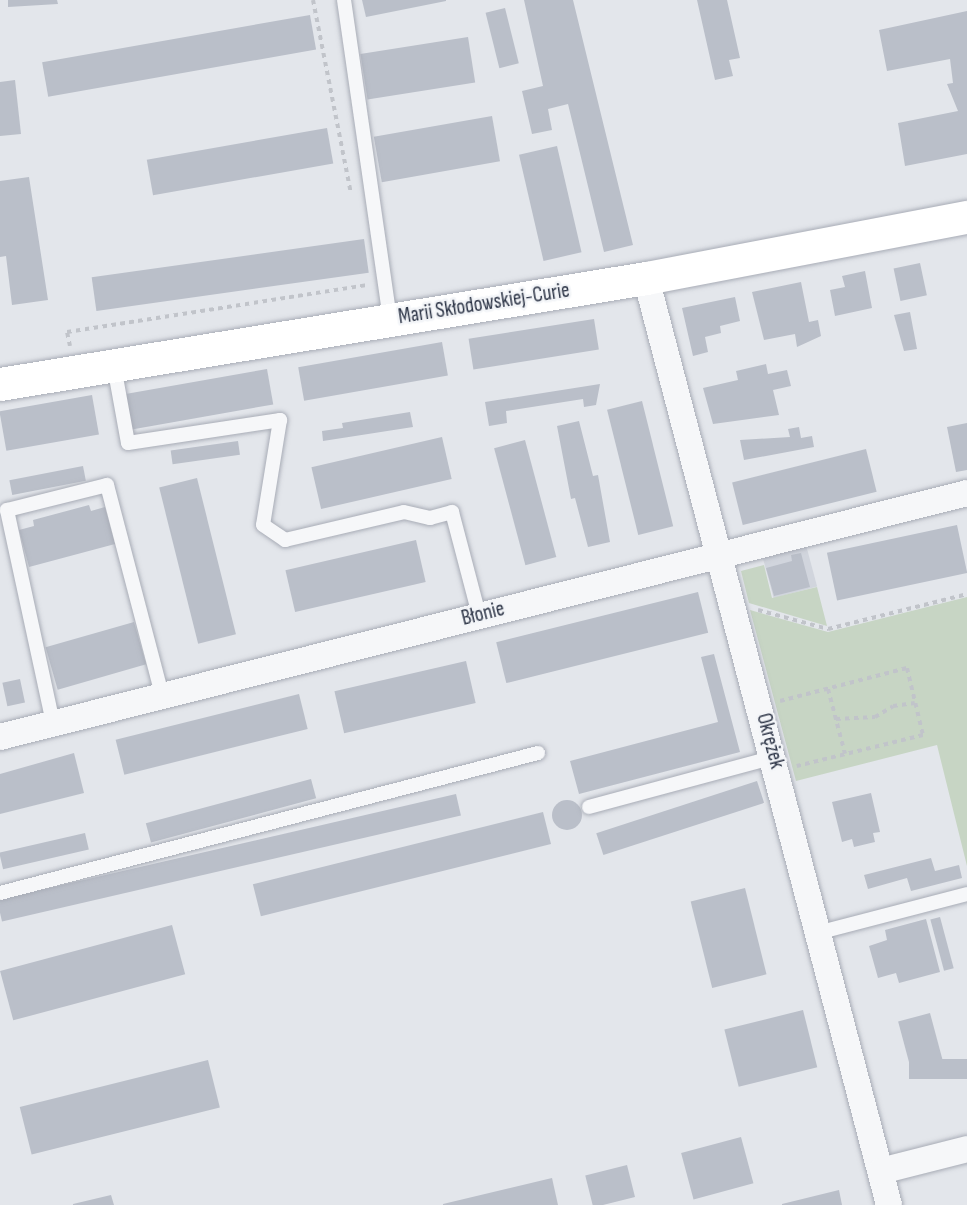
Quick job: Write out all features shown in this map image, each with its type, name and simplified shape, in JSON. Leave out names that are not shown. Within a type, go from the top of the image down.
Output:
[{"type":"street","name":"Marii Skłodowskiej-Curie","points":[[0,384],[646,278],[967,217]]},
{"type":"street","name":"Okrężek","points":[[646,278],[782,762],[820,932],[890,1205]]},
{"type":"street","name":"Błonie","points":[[0,737],[162,694],[967,494]]},
{"type":"street","points":[[881,1171],[967,1149]]},
{"type":"lane","points":[[344,0],[390,320]]},
{"type":"lane","points":[[114,366],[128,443],[280,420],[263,525],[285,540],[404,512],[430,518],[452,512],[479,615]]},
{"type":"lane","points":[[53,723],[7,510],[107,485],[162,694]]},
{"type":"lane","points":[[0,893],[538,753]]},
{"type":"lane","points":[[589,807],[782,762]]},
{"type":"lane","points":[[820,932],[967,894]]},
{"type":"path","points":[[313,0],[344,175],[355,202]]},
{"type":"path","points":[[71,356],[67,332],[370,285],[368,274]]},
{"type":"path","points":[[747,607],[828,629],[967,594]]},
{"type":"path","points":[[772,703],[907,668],[923,735],[845,754],[782,762]]},
{"type":"path","points":[[828,689],[845,754]]},
{"type":"path","points":[[836,718],[875,717],[893,706],[915,703]]},
{"type":"shaded area","points":[[806,545],[817,587],[774,598],[763,557]]},
{"type":"green space","points":[[764,565],[772,598],[817,587],[827,626],[749,603],[741,571]]},
{"type":"green space","points":[[967,597],[967,866],[937,745],[796,781],[750,610],[828,632]]},
{"type":"building","points":[[8,0],[57,0],[58,4],[8,7]]},
{"type":"building","points":[[362,0],[446,0],[446,1],[366,17]]},
{"type":"building","points":[[524,0],[573,0],[633,245],[604,252],[568,104],[548,109],[552,130],[532,134],[522,91],[543,86]]},
{"type":"building","points":[[697,0],[727,0],[740,58],[729,60],[733,76],[715,80]]},
{"type":"building","points":[[505,8],[519,63],[499,68],[486,13]]},
{"type":"building","points":[[967,11],[967,154],[905,166],[898,123],[958,111],[947,84],[953,83],[950,59],[887,71],[879,30]]},
{"type":"building","points":[[310,15],[316,49],[48,97],[42,62]]},
{"type":"building","points":[[468,37],[475,82],[368,99],[360,54]]},
{"type":"building","points":[[15,80],[21,134],[0,136],[0,82]]},
{"type":"building","points":[[492,116],[500,161],[382,182],[374,137]]},
{"type":"building","points":[[327,128],[333,163],[153,195],[147,160]]},
{"type":"building","points":[[557,146],[582,252],[544,261],[519,155]]},
{"type":"building","points":[[29,177],[48,300],[12,305],[6,256],[0,257],[0,181]]},
{"type":"building","points":[[364,239],[369,273],[96,311],[92,277]]},
{"type":"building","points":[[920,263],[927,295],[900,301],[894,269]]},
{"type":"building","points":[[865,271],[872,308],[835,316],[830,290],[845,287],[842,276]]},
{"type":"building","points":[[801,282],[809,322],[818,320],[821,336],[797,347],[795,334],[764,340],[752,292]]},
{"type":"building","points":[[735,297],[740,321],[720,326],[721,333],[705,337],[708,352],[693,356],[682,308]]},
{"type":"building","points":[[910,312],[917,349],[904,351],[894,315]]},
{"type":"building","points":[[594,319],[599,350],[473,369],[469,339]]},
{"type":"building","points":[[442,342],[448,375],[304,401],[298,367]]},
{"type":"building","points":[[766,364],[768,374],[787,370],[791,386],[773,390],[779,415],[713,424],[703,388],[738,380],[736,371]]},
{"type":"building","points":[[267,369],[273,404],[130,430],[124,394]]},
{"type":"building","points":[[600,384],[596,405],[584,407],[583,399],[506,411],[507,423],[489,426],[485,402]]},
{"type":"building","points":[[92,395],[99,434],[6,451],[0,411]]},
{"type":"building","points":[[642,401],[673,526],[638,535],[607,410]]},
{"type":"building","points":[[410,412],[413,427],[323,441],[322,431],[343,428],[342,423]]},
{"type":"building","points":[[579,421],[593,476],[598,475],[610,542],[588,547],[575,498],[571,499],[557,426]]},
{"type":"building","points":[[967,423],[967,470],[956,472],[947,427]]},
{"type":"building","points":[[799,427],[801,438],[812,436],[814,447],[744,460],[740,440],[790,437],[788,429]]},
{"type":"building","points":[[442,437],[452,479],[321,509],[311,467]]},
{"type":"building","points":[[525,440],[556,557],[525,565],[494,448]]},
{"type":"building","points":[[238,441],[240,455],[173,464],[171,450]]},
{"type":"building","points":[[866,449],[877,492],[743,525],[732,482]]},
{"type":"building","points":[[83,466],[86,481],[12,495],[9,480]]},
{"type":"building","points":[[197,478],[236,634],[198,644],[159,487]]},
{"type":"building","points":[[89,505],[91,511],[105,507],[115,544],[29,567],[19,530],[34,526],[33,520]]},
{"type":"building","points":[[957,525],[967,573],[837,601],[827,553]]},
{"type":"building","points":[[416,540],[426,582],[295,612],[285,570]]},
{"type":"building","points":[[801,553],[810,587],[774,596],[766,568],[792,561],[791,555]]},
{"type":"building","points":[[698,592],[708,633],[506,683],[496,642]]},
{"type":"building","points":[[134,622],[146,664],[58,690],[46,647]]},
{"type":"building","points":[[714,654],[740,752],[579,794],[570,761],[718,722],[701,657]]},
{"type":"building","points":[[466,661],[476,703],[344,733],[334,691]]},
{"type":"building","points":[[20,679],[25,702],[7,706],[2,683]]},
{"type":"building","points":[[299,694],[308,729],[124,775],[116,740]]},
{"type":"building","points":[[74,753],[84,793],[0,814],[0,774]]},
{"type":"building","points":[[311,779],[316,798],[151,843],[146,823]]},
{"type":"building","points":[[757,781],[764,803],[603,855],[596,833]]},
{"type":"building","points":[[871,793],[880,832],[873,833],[875,842],[854,847],[852,839],[842,842],[832,802]]},
{"type":"building","points":[[456,794],[461,815],[2,921],[0,899]]},
{"type":"building","points":[[567,800],[573,801],[581,809],[581,821],[573,829],[567,830],[561,829],[553,821],[552,815],[553,809],[561,801]]},
{"type":"building","points":[[543,812],[551,844],[261,916],[253,884]]},
{"type":"building","points":[[85,833],[89,850],[3,869],[0,853]]},
{"type":"building","points":[[931,858],[935,871],[959,865],[962,878],[911,891],[907,878],[868,889],[864,875]]},
{"type":"building","points":[[745,888],[767,974],[712,988],[691,902]]},
{"type":"building","points":[[940,917],[954,968],[944,971],[930,920]]},
{"type":"building","points":[[926,919],[940,972],[899,983],[896,973],[878,978],[869,946],[887,940],[885,930]]},
{"type":"building","points":[[172,925],[185,974],[13,1020],[0,971]]},
{"type":"building","points":[[803,1010],[817,1067],[739,1087],[724,1030]]},
{"type":"building","points":[[930,1013],[943,1061],[911,1070],[898,1022]]},
{"type":"building","points":[[909,1059],[967,1059],[967,1079],[909,1079]]},
{"type":"building","points":[[208,1060],[220,1108],[32,1154],[20,1107]]},
{"type":"building","points":[[741,1137],[753,1183],[694,1199],[681,1153]]},
{"type":"building","points":[[627,1165],[635,1197],[603,1205],[593,1205],[585,1175]]},
{"type":"building","points":[[552,1178],[558,1205],[443,1205],[443,1204]]},
{"type":"building","points":[[839,1190],[842,1205],[782,1205],[782,1204]]},
{"type":"building","points":[[111,1195],[114,1205],[73,1205],[73,1204]]}]
